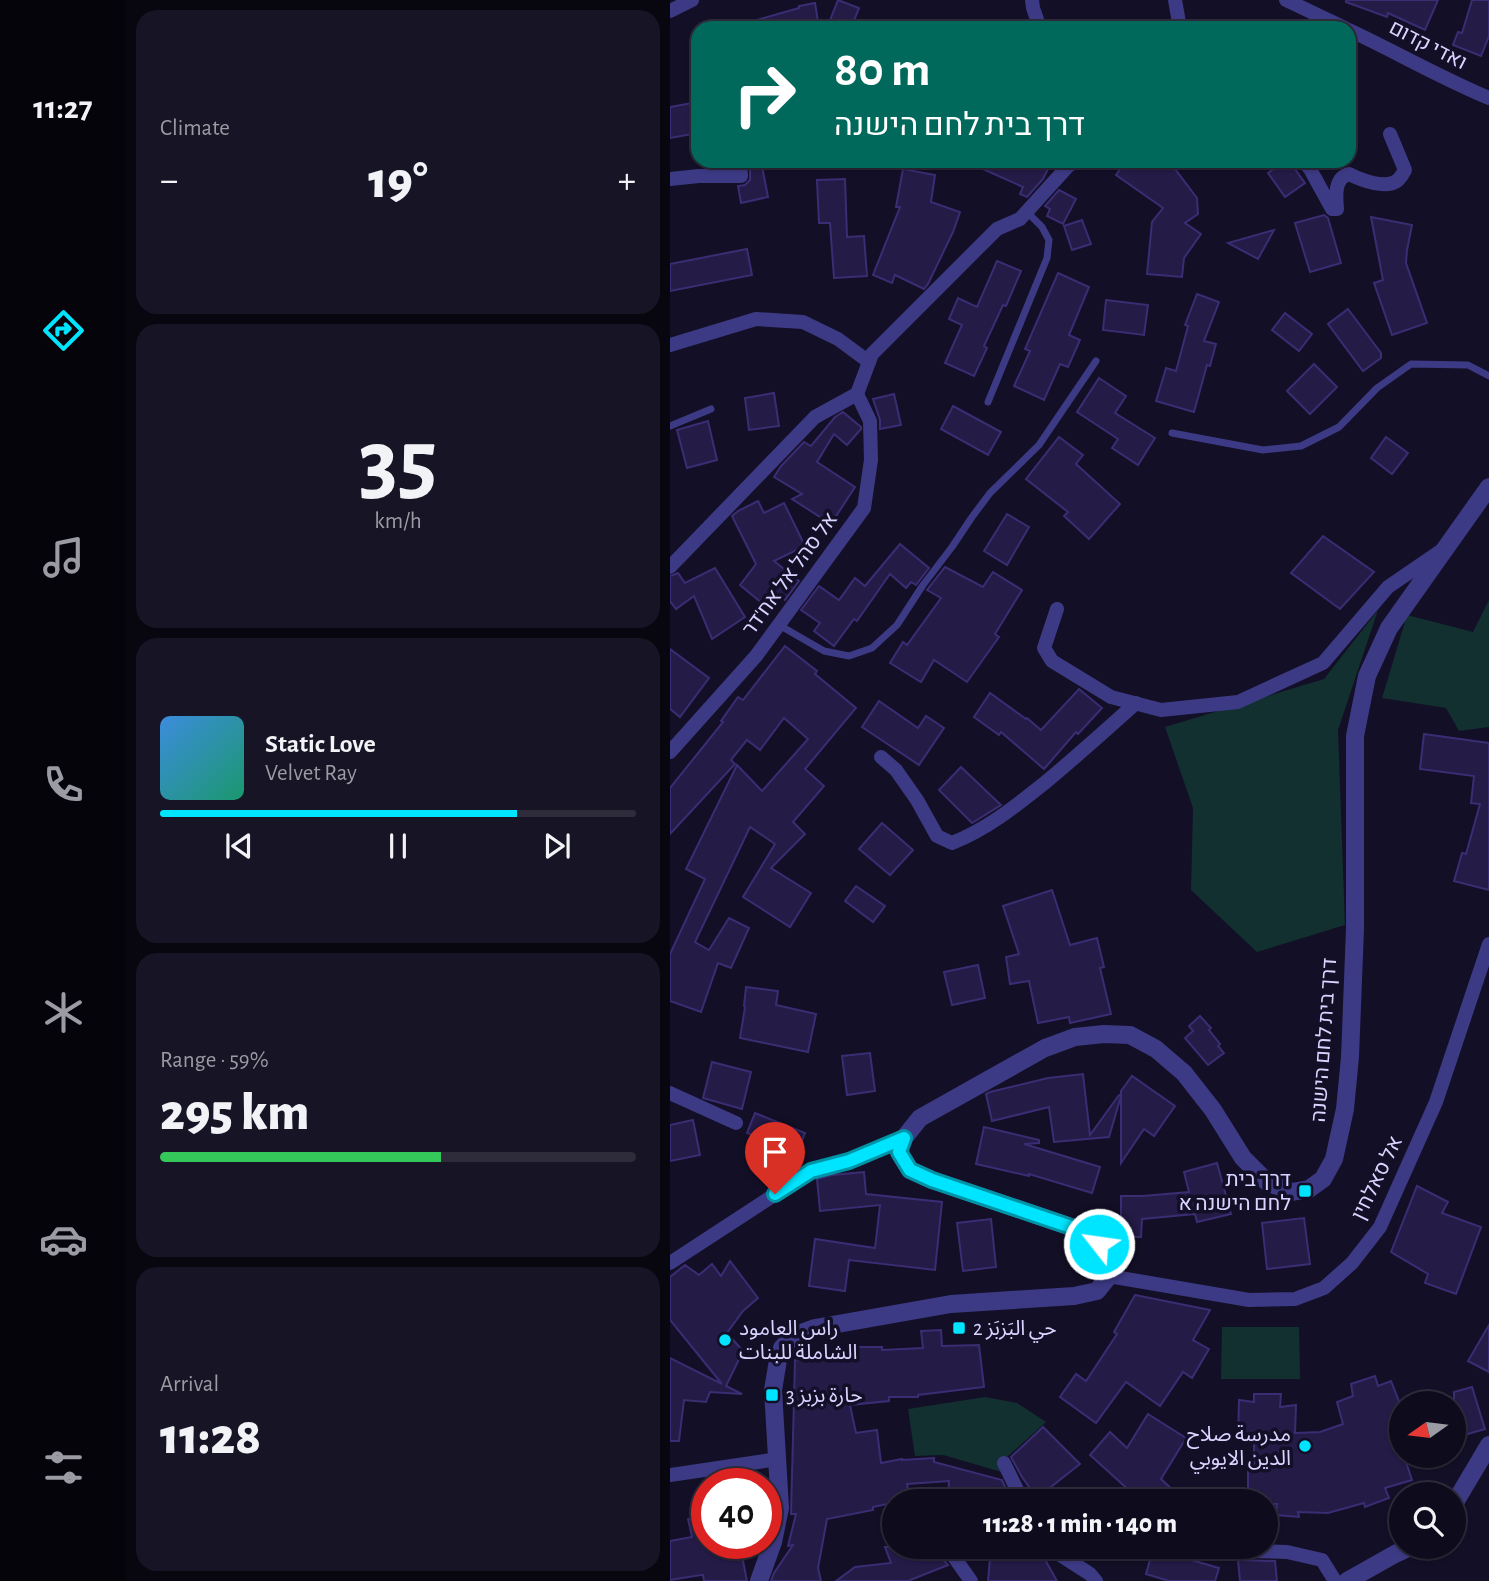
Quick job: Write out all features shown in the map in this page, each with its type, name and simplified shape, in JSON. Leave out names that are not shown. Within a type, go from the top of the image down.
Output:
[{"type":"street","points":[[670,11],[692,0]]},
{"type":"street","points":[[1032,0],[1038,21]]},
{"type":"street","points":[[1175,0],[1179,21]]},
{"type":"street","name":"ואדי קדום","points":[[1286,0],[1330,21]]},
{"type":"street","name":"ואדי קדום","points":[[1356,33],[1451,82],[1489,98]]},
{"type":"street","points":[[1309,168],[1332,209],[1337,209],[1336,193],[1343,175],[1349,174],[1365,182],[1390,184],[1399,179],[1405,170],[1390,134]]},
{"type":"street","points":[[670,179],[741,176],[740,168]]},
{"type":"street","points":[[670,567],[815,416],[857,394],[872,354],[997,229],[1020,219],[1066,168]]},
{"type":"street","points":[[670,345],[756,319],[803,322],[838,339],[869,362]]},
{"type":"street","name":"אל סהל אל אח'דר","points":[[670,752],[756,656],[864,508],[871,460],[870,421],[857,394]]},
{"type":"street","name":"דרך בית לחם הישנה","points":[[904,1138],[920,1118],[1045,1048],[1075,1037],[1130,1035],[1156,1049],[1184,1073],[1213,1110],[1243,1158],[1267,1182],[1292,1192],[1309,1189],[1323,1179],[1334,1159],[1345,1109],[1350,1057],[1355,929],[1355,736],[1367,677],[1389,628],[1489,487]]},
{"type":"street","points":[[1057,609],[1044,648],[1052,661],[1111,697],[1161,710],[1238,702],[1323,663],[1388,587],[1446,547]]},
{"type":"street","points":[[881,757],[896,770],[937,836],[952,843],[1009,812],[1136,704]]},
{"type":"street","name":"אל סאלחין","points":[[1109,1276],[1249,1300],[1295,1299],[1324,1288],[1351,1263],[1380,1227],[1436,1102],[1489,944]]},
{"type":"street","points":[[670,1093],[736,1123]]},
{"type":"street","points":[[670,1263],[811,1171],[849,1161],[904,1138]]},
{"type":"street","points":[[759,1581],[773,1542],[780,1508],[773,1390],[782,1348],[794,1336],[815,1328],[951,1304],[1074,1296],[1097,1291],[1109,1276],[1108,1258],[1099,1244],[1086,1232],[932,1180],[910,1170],[899,1152],[904,1138]]},
{"type":"street","points":[[1466,1484],[1489,1445]]},
{"type":"street","points":[[670,1475],[778,1459]]},
{"type":"street","points":[[1004,1463],[1017,1489]]},
{"type":"street","points":[[1278,1552],[1322,1560],[1335,1581]]},
{"type":"street","points":[[1347,1581],[1389,1557]]},
{"type":"street","points":[[956,1559],[970,1581]]},
{"type":"street","points":[[1064,1559],[1093,1580]]},
{"type":"lane","points":[[988,402],[1047,258],[1049,240],[1042,227],[1027,212]]},
{"type":"lane","points":[[670,345],[671,356]]},
{"type":"lane","points":[[778,625],[824,651],[849,656],[872,648],[898,625],[923,585],[990,493],[1039,445],[1096,361]]},
{"type":"lane","points":[[1172,433],[1263,450],[1301,446],[1338,427],[1377,388],[1411,364],[1468,365],[1489,376]]},
{"type":"lane","points":[[670,426],[711,409]]},
{"type":"green space","points":[[1489,600],[1489,727],[1459,731],[1446,708],[1382,698],[1407,615],[1473,632]]},
{"type":"green space","points":[[1378,610],[1338,730],[1345,925],[1257,952],[1191,890],[1193,808],[1165,727],[1324,679]]},
{"type":"green space","points":[[1222,1327],[1299,1327],[1300,1379],[1221,1379]]},
{"type":"green space","points":[[985,1397],[1017,1403],[1046,1422],[1007,1457],[1005,1473],[943,1455],[915,1456],[908,1409]]},
{"type":"building","points":[[838,0],[859,8],[854,21],[830,21]]},
{"type":"building","points":[[1346,0],[1438,0],[1425,30],[1388,13],[1387,17]]},
{"type":"building","points":[[1472,0],[1489,0],[1489,36],[1481,56],[1453,45],[1458,32],[1462,33]]},
{"type":"building","points":[[815,3],[818,21],[754,21],[799,8]]},
{"type":"building","points":[[691,103],[691,134],[670,138],[670,107]]},
{"type":"building","points":[[750,168],[762,168],[768,197],[741,203],[738,186],[745,185],[750,180]]},
{"type":"building","points":[[981,168],[1048,168],[1043,179],[1027,197],[1020,194],[1023,187]]},
{"type":"building","points":[[1121,168],[1174,168],[1197,198],[1198,214],[1185,223],[1201,234],[1184,258],[1182,277],[1147,274],[1152,222],[1163,208],[1116,175]]},
{"type":"building","points":[[1275,168],[1294,168],[1305,183],[1285,197],[1268,173]]},
{"type":"building","points":[[903,169],[935,175],[931,202],[960,212],[953,232],[924,289],[895,275],[892,283],[873,275],[900,207],[896,207]]},
{"type":"building","points":[[845,179],[847,237],[864,236],[867,276],[834,278],[830,223],[819,223],[817,180]]},
{"type":"building","points":[[1059,190],[1076,199],[1063,224],[1047,216],[1050,209],[1045,206]]},
{"type":"building","points":[[1324,215],[1328,218],[1341,263],[1310,272],[1295,223]]},
{"type":"building","points":[[1371,217],[1412,225],[1406,263],[1427,323],[1392,335],[1374,283],[1383,280]]},
{"type":"building","points":[[1082,220],[1091,244],[1072,250],[1064,226]]},
{"type":"building","points":[[1274,230],[1258,259],[1228,243]]},
{"type":"building","points":[[747,249],[752,275],[670,291],[670,264]]},
{"type":"building","points":[[997,261],[1021,271],[984,346],[987,348],[974,376],[945,363],[962,325],[949,319],[958,298],[977,307]]},
{"type":"building","points":[[1058,273],[1089,287],[1069,335],[1080,340],[1068,367],[1060,364],[1044,400],[1014,386],[1030,351],[1025,349]]},
{"type":"building","points":[[1197,294],[1219,302],[1204,341],[1216,344],[1194,412],[1156,401],[1166,368],[1176,371],[1188,326],[1185,325]]},
{"type":"building","points":[[1106,300],[1148,305],[1144,335],[1103,330]]},
{"type":"building","points":[[1348,309],[1381,353],[1381,358],[1363,371],[1328,324]]},
{"type":"building","points":[[1285,313],[1312,334],[1299,351],[1272,330]]},
{"type":"building","points":[[1314,364],[1337,387],[1310,414],[1287,391]]},
{"type":"building","points":[[1099,378],[1126,396],[1115,413],[1155,438],[1138,465],[1112,448],[1118,439],[1077,412]]},
{"type":"building","points":[[774,393],[779,426],[749,430],[745,398]]},
{"type":"building","points":[[894,394],[901,425],[880,429],[873,399]]},
{"type":"building","points":[[953,406],[1001,432],[988,455],[941,429]]},
{"type":"building","points":[[843,412],[861,429],[847,445],[834,434],[817,462],[855,487],[831,524],[792,499],[802,494],[774,477],[804,442],[811,446],[835,417]]},
{"type":"building","points":[[708,421],[717,460],[687,468],[677,430]]},
{"type":"building","points":[[1059,437],[1083,455],[1076,464],[1120,504],[1089,539],[1064,516],[1068,512],[1026,479]]},
{"type":"building","points":[[1386,437],[1408,453],[1392,474],[1371,458]]},
{"type":"building","points":[[758,501],[764,513],[784,503],[805,546],[774,561],[799,581],[785,600],[779,595],[768,608],[740,585],[756,564],[732,516]]},
{"type":"building","points":[[1007,514],[1029,527],[1007,565],[984,551]]},
{"type":"building","points":[[1323,536],[1374,572],[1340,609],[1291,573]]},
{"type":"building","points":[[900,544],[929,568],[916,585],[911,582],[906,588],[890,574],[857,621],[854,619],[834,646],[814,631],[820,623],[801,610],[819,586],[839,600],[855,578],[865,586]]},
{"type":"building","points":[[945,567],[983,587],[993,572],[1022,590],[995,634],[999,637],[967,682],[934,660],[921,682],[890,663],[903,642],[907,645],[941,598],[927,590]]},
{"type":"building","points":[[715,568],[745,617],[712,639],[694,596],[676,609],[670,601],[670,576],[678,573],[685,583]]},
{"type":"building","points":[[785,646],[817,671],[815,674],[856,708],[805,769],[824,786],[793,822],[805,834],[771,868],[811,893],[790,927],[743,897],[775,844],[750,827],[695,942],[709,950],[729,918],[749,928],[731,968],[718,963],[701,1012],[670,1001],[670,954],[705,879],[686,869],[737,765],[762,791],[808,739],[784,718],[760,750],[747,740],[731,760],[735,764],[670,834],[670,788],[723,722],[721,721],[738,697],[743,700]]},
{"type":"building","points":[[670,649],[709,678],[680,717],[670,709]]},
{"type":"building","points":[[1079,689],[1102,708],[1078,734],[1076,732],[1044,769],[1001,732],[999,735],[974,717],[990,693],[1041,730]]},
{"type":"building","points":[[879,701],[918,728],[926,716],[944,728],[919,765],[862,727]]},
{"type":"building","points":[[1424,734],[1489,743],[1489,890],[1454,881],[1462,853],[1466,854],[1480,804],[1471,803],[1474,776],[1420,769]]},
{"type":"building","points":[[961,767],[1001,805],[972,823],[939,790]]},
{"type":"building","points":[[882,823],[913,850],[890,875],[859,849]]},
{"type":"building","points":[[856,886],[885,906],[873,922],[845,901]]},
{"type":"building","points":[[1052,890],[1070,945],[1097,938],[1104,967],[1100,968],[1111,1014],[1070,1023],[1069,1017],[1038,1023],[1029,981],[1010,984],[1006,957],[1019,954],[1003,906]]},
{"type":"building","points":[[978,965],[985,998],[952,1005],[944,972]]},
{"type":"building","points":[[746,987],[778,991],[776,1005],[816,1014],[808,1052],[740,1038]]},
{"type":"building","points":[[1200,1016],[1211,1028],[1209,1030],[1224,1053],[1208,1065],[1185,1038],[1193,1031],[1189,1026]]},
{"type":"building","points":[[870,1053],[875,1091],[847,1095],[842,1056]]},
{"type":"building","points":[[712,1062],[751,1072],[742,1109],[703,1098]]},
{"type":"building","points":[[1083,1074],[1090,1135],[1119,1095],[1121,1096],[1109,1137],[1054,1142],[1049,1107],[992,1121],[986,1094],[1048,1078]]},
{"type":"building","points":[[1132,1076],[1175,1106],[1154,1136],[1144,1129],[1121,1163],[1121,1091]]},
{"type":"building","points":[[755,1113],[805,1133],[797,1153],[747,1133]]},
{"type":"building","points":[[693,1120],[700,1155],[670,1161],[670,1125]]},
{"type":"building","points":[[984,1127],[1039,1140],[1039,1143],[1024,1144],[1100,1167],[1092,1193],[1029,1174],[976,1164]]},
{"type":"building","points":[[1217,1163],[1231,1214],[1197,1222],[1195,1214],[1142,1219],[1141,1237],[1121,1237],[1121,1196],[1189,1192],[1184,1172]]},
{"type":"building","points":[[864,1172],[866,1194],[942,1202],[935,1270],[849,1260],[845,1291],[809,1286],[815,1239],[875,1248],[880,1205],[820,1211],[817,1179]]},
{"type":"building","points":[[1417,1186],[1448,1202],[1442,1213],[1481,1227],[1456,1294],[1425,1283],[1428,1274],[1391,1252]]},
{"type":"building","points":[[1304,1218],[1310,1264],[1267,1269],[1262,1223]]},
{"type":"building","points":[[991,1219],[996,1267],[963,1271],[957,1223]]},
{"type":"building","points":[[730,1261],[758,1298],[743,1311],[727,1333],[743,1351],[726,1386],[742,1394],[710,1392],[706,1402],[684,1400],[679,1441],[670,1441],[670,1358],[722,1384],[670,1320],[670,1277],[685,1265],[699,1275],[712,1264],[721,1276]]},
{"type":"building","points":[[1135,1295],[1210,1310],[1193,1340],[1209,1349],[1192,1378],[1183,1372],[1160,1406],[1126,1382],[1096,1423],[1060,1397],[1076,1374],[1086,1381],[1117,1334],[1114,1332]]},
{"type":"building","points":[[1489,1325],[1489,1372],[1468,1361]]},
{"type":"building","points":[[941,1330],[942,1346],[979,1345],[984,1387],[918,1397],[889,1397],[889,1401],[850,1405],[856,1433],[877,1430],[881,1463],[934,1458],[934,1462],[1002,1480],[1006,1489],[949,1489],[949,1481],[907,1484],[908,1489],[882,1489],[882,1505],[873,1507],[873,1510],[827,1519],[818,1568],[821,1581],[771,1581],[793,1545],[788,1546],[796,1514],[791,1514],[795,1360],[854,1354],[854,1347],[882,1347],[882,1350],[923,1348],[921,1331]]},
{"type":"building","points":[[1375,1376],[1378,1386],[1391,1381],[1395,1391],[1389,1391],[1389,1468],[1408,1468],[1412,1480],[1389,1482],[1389,1487],[1385,1488],[1389,1498],[1365,1507],[1364,1503],[1328,1513],[1298,1512],[1299,1517],[1278,1515],[1278,1489],[1248,1489],[1248,1465],[1254,1465],[1254,1439],[1238,1439],[1239,1400],[1254,1402],[1254,1394],[1281,1394],[1280,1407],[1296,1405],[1295,1433],[1320,1432],[1343,1424],[1337,1402],[1353,1396],[1351,1384]]},
{"type":"building","points":[[1472,1387],[1485,1429],[1466,1435],[1466,1391],[1458,1391]]},
{"type":"building","points":[[1148,1414],[1186,1438],[1161,1479],[1172,1489],[1128,1489],[1090,1455],[1110,1432],[1127,1448]]},
{"type":"building","points":[[1043,1427],[1080,1464],[1048,1489],[1031,1489],[1011,1457]]},
{"type":"building","points":[[691,1537],[691,1559],[743,1559],[747,1581],[704,1581],[703,1575],[670,1580],[670,1541]]},
{"type":"building","points":[[890,1559],[943,1559],[948,1565],[908,1581],[836,1581],[855,1567],[891,1563]]},
{"type":"building","points":[[990,1559],[1045,1559],[1057,1581],[988,1581]]},
{"type":"building","points":[[1150,1559],[1188,1559],[1219,1568],[1215,1581],[1169,1581],[1146,1574]]},
{"type":"building","points":[[1238,1560],[1275,1561],[1277,1581],[1240,1581]]},
{"type":"place","name":"דרך בית לחם הישנה א","points":[[1305,1191]]},
{"type":"place","name":"حي البَزبَز 2","points":[[959,1328]]},
{"type":"place","name":"راس العامود الشاملة للبنات","points":[[725,1340]]},
{"type":"place","name":"حارة بزبز 3","points":[[772,1395]]},
{"type":"place","name":"مدرسة صلاح الدين الايوبي","points":[[1305,1446]]},
{"type":"route","points":[[775,1194],[811,1171],[849,1161],[904,1138],[899,1152],[910,1170],[932,1180],[1086,1232],[1099,1244]]}]
